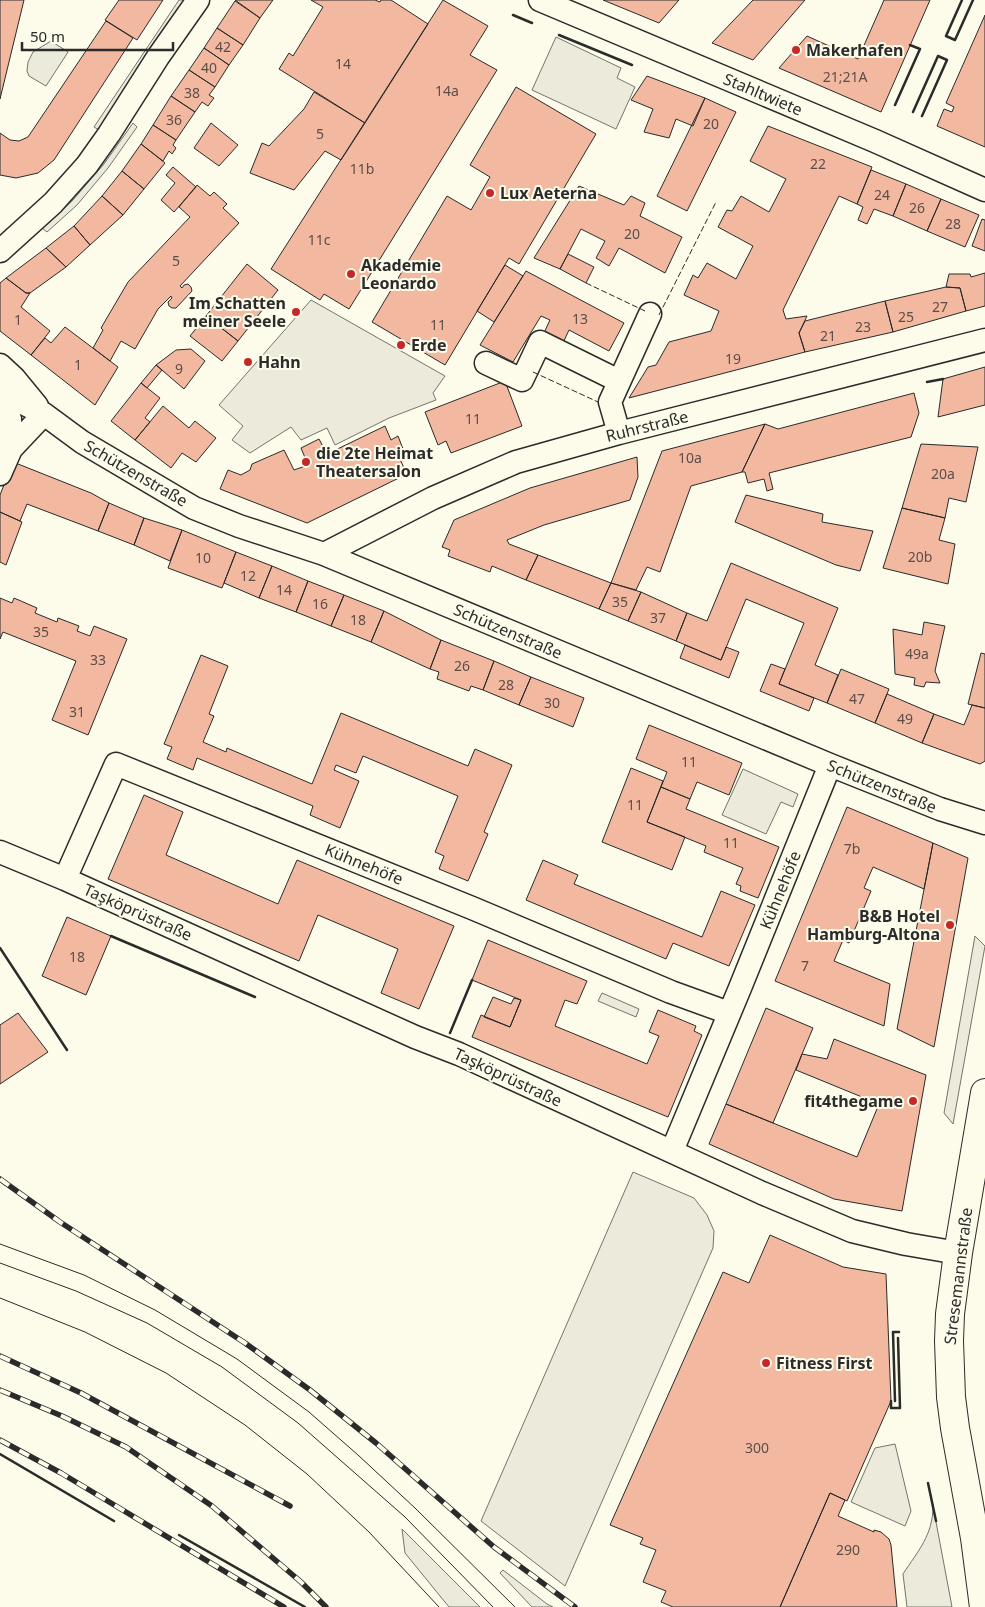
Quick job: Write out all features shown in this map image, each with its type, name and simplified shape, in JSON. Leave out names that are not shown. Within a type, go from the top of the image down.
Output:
[{"type":"main road","name":"Stresemannstraße","points":[[984,1607],[975,1538],[955,1428],[949,1367],[950,1314],[958,1253],[977,1187],[985,1093]]},
{"type":"street","points":[[0,251],[53,203],[88,164],[198,0]]},
{"type":"street","name":"Stahltwiete","points":[[540,0],[866,137],[985,190]]},
{"type":"street","points":[[0,235],[33,220]]},
{"type":"street","points":[[619,433],[610,402],[650,314]]},
{"type":"street","name":"Ruhrstraße","points":[[324,554],[433,498],[516,462],[619,433],[985,340]]},
{"type":"street","points":[[486,363],[522,380],[540,342],[619,381]]},
{"type":"street","name":"Schützenstraße","points":[[0,365],[14,378],[44,414]]},
{"type":"street","points":[[0,392],[10,419],[11,449]]},
{"type":"street","name":"Schützenstraße","points":[[0,392],[44,414],[82,442],[194,508],[240,526],[324,554],[830,765],[940,809],[985,824]]},
{"type":"street","points":[[0,474],[11,449],[44,414]]},
{"type":"street","name":"Kühnehöfe","points":[[65,879],[116,764],[463,904],[663,988],[729,1013]]},
{"type":"street","name":"Kühnehöfe","points":[[672,1151],[830,765]]},
{"type":"street","name":"Taşköprüstraße","points":[[0,852],[65,879],[416,1037],[459,1054],[762,1193],[852,1231],[906,1244],[958,1253]]},
{"type":"shaded area","points":[[179,0],[186,0],[99,130],[94,127]]},
{"type":"shaded area","points":[[556,37],[621,68],[617,78],[635,87],[616,129],[532,90]]},
{"type":"shaded area","points":[[51,41],[68,52],[46,86],[29,76],[27,71],[28,62],[33,52]]},
{"type":"shaded area","points":[[133,123],[137,127],[108,168],[77,205],[47,232],[42,228],[72,201],[104,164]]},
{"type":"shaded area","points":[[311,300],[445,376],[433,393],[436,400],[389,418],[335,445],[327,428],[301,440],[291,427],[250,453],[232,440],[243,426],[219,405]]},
{"type":"shaded area","points":[[743,769],[798,794],[793,807],[781,802],[766,834],[722,815]]},
{"type":"shaded area","points":[[975,936],[985,946],[953,1124],[944,1113]]},
{"type":"shaded area","points":[[602,993],[639,1009],[636,1017],[598,1001]]},
{"type":"shaded area","points":[[633,1172],[694,1198],[707,1215],[714,1231],[713,1248],[565,1586],[481,1521]]},
{"type":"shaded area","points":[[895,1444],[911,1511],[905,1526],[851,1502],[875,1448]]},
{"type":"shaded area","points":[[933,1506],[952,1607],[907,1607],[903,1574],[924,1542],[930,1526]]},
{"type":"shaded area","points":[[402,1529],[480,1607],[449,1607],[405,1553]]},
{"type":"shaded area","points":[[503,1570],[553,1607],[532,1607],[500,1573]]},
{"type":"building","points":[[0,0],[24,0],[0,99]]},
{"type":"building","points":[[119,0],[163,0],[137,40],[105,20]]},
{"type":"building","points":[[235,0],[273,0],[260,18]]},
{"type":"building","points":[[311,0],[375,0],[380,2],[381,0],[391,0],[428,24],[365,123],[279,69],[289,53],[293,56],[323,7]]},
{"type":"building","points":[[443,0],[488,26],[470,55],[497,70],[349,309],[324,294],[320,300],[271,269]]},
{"type":"building","points":[[603,0],[679,0],[659,23]]},
{"type":"building","points":[[753,0],[805,0],[753,60],[712,43]]},
{"type":"building","points":[[884,0],[930,0],[881,112],[779,68],[807,36],[858,59]]},
{"type":"building","points":[[235,1],[260,18],[243,45],[217,28]]},
{"type":"building","points":[[985,15],[985,147],[937,126],[944,109],[952,112],[954,107],[946,103]]},
{"type":"building","points":[[106,21],[133,38],[54,160],[38,173],[16,178],[0,175],[0,133],[10,140],[19,141],[28,137]]},
{"type":"building","points":[[217,28],[243,45],[229,65],[204,48]]},
{"type":"building","points":[[204,48],[229,65],[215,87],[189,70]]},
{"type":"building","points":[[189,70],[215,87],[209,95],[214,98],[208,106],[202,102],[195,112],[171,96]]},
{"type":"building","points":[[647,76],[705,98],[693,126],[676,119],[669,138],[644,132],[653,109],[631,100]]},
{"type":"building","points":[[516,87],[596,134],[519,264],[509,258],[445,365],[372,322],[447,196],[471,210],[490,177],[470,165]]},
{"type":"building","points":[[314,92],[365,123],[341,160],[325,151],[294,190],[250,173],[262,143],[269,146],[304,109]]},
{"type":"building","points":[[171,96],[195,112],[176,140],[153,125]]},
{"type":"building","points":[[705,98],[736,112],[687,211],[657,196]]},
{"type":"building","points":[[211,123],[238,145],[219,166],[194,148]]},
{"type":"building","points":[[153,125],[176,140],[173,145],[176,148],[172,154],[169,151],[163,161],[141,144]]},
{"type":"building","points":[[768,126],[872,167],[857,204],[839,196],[783,310],[786,319],[807,316],[799,333],[805,352],[629,398],[648,367],[656,365],[669,342],[711,331],[719,311],[684,295],[693,275],[698,278],[707,263],[736,279],[753,246],[718,227],[727,210],[732,211],[741,196],[769,212],[786,179],[750,161]]},
{"type":"building","points":[[141,144],[165,163],[144,189],[122,171]]},
{"type":"building","points":[[173,167],[196,187],[174,212],[161,200],[175,183],[166,175]]},
{"type":"building","points":[[871,170],[906,184],[893,216],[874,209],[867,224],[858,220],[863,207],[857,204]]},
{"type":"building","points":[[122,171],[144,189],[123,215],[102,196]]},
{"type":"building","points":[[906,184],[941,199],[927,231],[893,216]]},
{"type":"building","points":[[197,185],[210,196],[214,192],[227,204],[223,208],[239,223],[180,286],[182,288],[188,284],[192,291],[176,308],[169,306],[168,302],[172,298],[171,296],[158,309],[135,349],[121,341],[110,361],[93,348],[103,330],[101,328],[128,282],[190,217],[179,207]]},
{"type":"building","points":[[579,186],[624,205],[631,196],[645,203],[640,216],[682,237],[665,273],[619,248],[609,266],[596,258],[605,241],[581,229],[560,269],[534,258]]},
{"type":"building","points":[[102,196],[123,215],[90,245],[74,226]]},
{"type":"building","points":[[941,199],[979,215],[965,247],[927,231]]},
{"type":"building","points":[[982,219],[985,220],[985,251],[972,246]]},
{"type":"building","points":[[74,226],[90,245],[66,267],[46,248]]},
{"type":"building","points":[[46,248],[66,267],[30,293],[26,293],[6,278]]},
{"type":"building","points":[[568,254],[594,267],[586,283],[560,269]]},
{"type":"building","points":[[247,264],[278,290],[238,341],[206,316]]},
{"type":"building","points":[[505,265],[523,276],[494,322],[477,311]]},
{"type":"building","points":[[526,271],[624,323],[609,351],[569,330],[562,345],[543,335],[550,320],[541,316],[513,362],[480,345]]},
{"type":"building","points":[[985,273],[985,306],[966,311],[960,288],[946,287],[949,274],[970,274],[971,277]]},
{"type":"building","points":[[6,278],[26,293],[30,293],[21,307],[50,331],[31,355],[0,331],[0,283]]},
{"type":"building","points":[[946,287],[960,288],[966,311],[893,332],[885,301]]},
{"type":"building","points":[[885,301],[893,332],[805,352],[799,333],[805,321]]},
{"type":"building","points":[[206,316],[238,341],[222,361],[190,336]]},
{"type":"building","points":[[65,327],[118,367],[95,405],[31,355],[45,338],[51,343]]},
{"type":"building","points":[[191,349],[205,361],[184,389],[156,365],[176,350]]},
{"type":"building","points":[[156,365],[162,370],[147,388],[141,383]]},
{"type":"building","points":[[985,367],[985,405],[938,417],[943,379]]},
{"type":"building","points":[[505,381],[522,426],[451,453],[446,441],[438,445],[425,412]]},
{"type":"building","points":[[141,383],[160,398],[145,418],[150,422],[135,440],[111,421]]},
{"type":"building","points":[[914,393],[919,413],[911,437],[769,473],[773,489],[767,491],[764,479],[748,483],[745,472],[742,472],[765,424],[778,429]]},
{"type":"building","points":[[163,406],[189,428],[195,421],[216,438],[196,462],[182,453],[171,468],[135,440]]},
{"type":"building","points":[[765,424],[742,472],[691,486],[660,572],[647,567],[636,590],[611,583],[662,451]]},
{"type":"building","points":[[385,426],[391,440],[398,436],[403,449],[397,453],[407,474],[307,523],[220,489],[228,470],[241,475],[250,470],[252,464],[284,450],[294,470],[308,465],[301,448],[319,439],[327,454]]},
{"type":"building","points":[[921,444],[978,447],[966,502],[949,498],[945,518],[902,508]]},
{"type":"building","points":[[637,457],[638,477],[630,500],[544,525],[507,540],[509,544],[538,555],[526,580],[492,566],[490,572],[448,556],[450,550],[442,547],[454,520],[530,488]]},
{"type":"building","points":[[13,462],[91,493],[109,503],[98,531],[27,504],[20,521],[0,512],[0,495]]},
{"type":"building","points":[[746,495],[823,514],[822,522],[873,531],[860,571],[836,565],[735,522]]},
{"type":"building","points":[[109,503],[144,518],[134,545],[98,531]]},
{"type":"building","points":[[902,508],[945,518],[939,540],[955,544],[948,584],[883,568]]},
{"type":"building","points":[[0,512],[22,522],[6,565],[0,562]]},
{"type":"building","points":[[144,518],[182,530],[170,561],[134,545]]},
{"type":"building","points":[[182,530],[236,552],[222,588],[168,568]]},
{"type":"building","points":[[236,552],[272,566],[259,598],[224,583]]},
{"type":"building","points":[[538,555],[611,583],[599,609],[526,580]]},
{"type":"building","points":[[731,563],[838,608],[815,665],[838,675],[827,703],[779,684],[804,623],[746,599],[721,660],[676,641],[687,613],[707,621]]},
{"type":"building","points":[[272,566],[308,581],[296,612],[259,598]]},
{"type":"building","points":[[308,581],[344,595],[331,626],[296,612]]},
{"type":"building","points":[[611,583],[641,592],[628,621],[599,609]]},
{"type":"building","points":[[641,592],[687,613],[676,641],[628,621]]},
{"type":"building","points":[[344,595],[384,611],[371,642],[331,626]]},
{"type":"building","points":[[0,598],[12,603],[14,598],[37,608],[35,613],[57,622],[58,618],[79,626],[77,631],[90,636],[94,626],[127,639],[88,735],[52,720],[76,661],[3,632],[0,639]]},
{"type":"building","points":[[384,611],[441,640],[430,669],[371,642]]},
{"type":"building","points":[[924,622],[945,626],[935,671],[940,683],[926,682],[924,687],[914,685],[915,678],[895,674],[893,629],[922,635]]},
{"type":"building","points":[[441,640],[494,661],[483,690],[471,686],[469,691],[437,679],[439,672],[430,669]]},
{"type":"building","points":[[685,645],[721,660],[726,647],[739,652],[729,678],[680,658]]},
{"type":"building","points":[[981,653],[985,654],[985,708],[968,704]]},
{"type":"building","points":[[201,655],[228,666],[209,714],[214,716],[203,742],[226,752],[227,748],[312,784],[341,713],[468,766],[475,749],[512,765],[484,832],[488,834],[468,881],[439,869],[444,856],[435,852],[458,796],[363,756],[356,773],[336,765],[334,770],[359,781],[340,828],[310,815],[313,806],[197,758],[193,770],[167,759],[172,747],[164,744]]},
{"type":"building","points":[[494,661],[531,677],[519,705],[483,690]]},
{"type":"building","points":[[771,664],[785,669],[779,684],[814,698],[809,711],[760,691]]},
{"type":"building","points":[[841,669],[889,689],[875,723],[827,703]]},
{"type":"building","points":[[531,677],[584,698],[573,727],[519,705]]},
{"type":"building","points":[[887,694],[934,714],[922,743],[875,723]]},
{"type":"building","points":[[972,705],[985,708],[985,761],[980,764],[922,743],[934,714],[964,725]]},
{"type":"building","points":[[649,725],[742,763],[729,795],[697,782],[690,799],[661,787],[667,772],[636,759]]},
{"type":"building","points":[[631,768],[663,781],[647,822],[685,837],[672,870],[602,842]]},
{"type":"building","points":[[661,787],[690,799],[686,809],[779,847],[758,898],[740,891],[741,886],[736,884],[743,868],[704,852],[706,846],[647,822]]},
{"type":"building","points":[[144,795],[183,812],[166,855],[278,904],[297,860],[454,926],[419,1009],[381,993],[398,949],[318,915],[299,961],[108,879]]},
{"type":"building","points":[[847,807],[933,843],[924,889],[873,867],[864,888],[871,891],[849,943],[843,940],[834,961],[890,984],[884,1026],[775,981]]},
{"type":"building","points":[[933,843],[968,858],[934,1047],[897,1029]]},
{"type":"building","points":[[543,860],[578,875],[574,884],[702,937],[721,891],[755,905],[729,966],[673,943],[666,959],[526,900]]},
{"type":"building","points":[[67,917],[111,936],[86,995],[42,976]]},
{"type":"building","points":[[488,940],[587,981],[577,1004],[565,1000],[555,1026],[647,1064],[659,1036],[649,1032],[658,1010],[696,1026],[694,1031],[702,1035],[668,1117],[472,1037],[481,1015],[510,1027],[521,1000],[472,980]]},
{"type":"building","points":[[493,997],[511,1004],[514,998],[521,1000],[510,1027],[484,1017]]},
{"type":"building","points":[[766,1008],[813,1028],[773,1123],[726,1104]]},
{"type":"building","points":[[18,1013],[48,1052],[0,1084],[0,1025]]},
{"type":"building","points":[[834,1039],[926,1075],[902,1211],[834,1199],[709,1144],[726,1104],[857,1157],[879,1104],[796,1070],[802,1054],[827,1059]]},
{"type":"building","points":[[770,1235],[843,1267],[886,1274],[891,1401],[847,1501],[830,1493],[780,1607],[673,1607],[661,1602],[666,1591],[643,1582],[656,1550],[640,1544],[643,1538],[610,1525],[723,1272],[749,1283]]},
{"type":"building","points":[[830,1493],[845,1500],[838,1516],[874,1532],[874,1530],[881,1532],[889,1539],[897,1607],[780,1607]]},
{"type":"tram line","points":[[0,1244],[84,1275],[155,1310],[237,1359],[309,1412],[358,1455],[415,1508],[515,1607]]},
{"type":"tram line","points":[[0,1263],[76,1291],[147,1323],[222,1367],[298,1423],[405,1517],[493,1607]]},
{"type":"tram line","points":[[0,1298],[85,1332],[166,1373],[245,1425],[307,1474],[369,1532],[439,1607]]},
{"type":"railway","points":[[0,1179],[60,1222],[245,1343],[310,1390],[376,1443],[494,1547],[575,1607]]},
{"type":"railway","points":[[0,1356],[81,1393],[290,1506]]},
{"type":"railway","points":[[0,1390],[62,1416],[126,1447],[212,1506],[301,1582],[326,1607]]},
{"type":"railway","points":[[0,1440],[61,1473],[284,1607]]},
{"type":"fence","points":[[659,315],[716,202]]},
{"type":"fence","points":[[586,283],[645,311]]},
{"type":"fence","points":[[533,372],[598,402]]},
{"type":"fence","points":[[930,1492],[933,1506]]},
{"type":"wall","points":[[962,0],[946,36],[955,40],[973,0]]},
{"type":"wall","points":[[513,15],[532,23]]},
{"type":"wall","points":[[559,35],[632,65]]},
{"type":"wall","points":[[895,105],[920,49],[910,45]]},
{"type":"wall","points":[[913,112],[938,56],[947,60],[922,116]]},
{"type":"wall","points":[[927,382],[943,379]]},
{"type":"wall","points":[[111,936],[255,997]]},
{"type":"wall","points":[[0,948],[67,1050]]},
{"type":"wall","points":[[450,1033],[472,980]]},
{"type":"wall","points":[[895,1401],[893,1332],[899,1332]]},
{"type":"wall","points":[[891,1401],[891,1408],[900,1408],[898,1338]]},
{"type":"wall","points":[[0,1454],[114,1521]]},
{"type":"wall","points":[[928,1483],[936,1521]]},
{"type":"wall","points":[[179,1535],[305,1607]]},
{"type":"place","name":"Makerhafen","points":[[796,50]]},
{"type":"place","name":"Lux Aeterna","points":[[490,193]]},
{"type":"place","name":"Akademie Leonardo","points":[[351,274]]},
{"type":"place","name":"Im Schatten meiner Seele","points":[[296,312]]},
{"type":"place","name":"Erde","points":[[401,345]]},
{"type":"place","name":"Hahn","points":[[248,362]]},
{"type":"place","name":"die 2te Heimat Theatersalon","points":[[306,462]]},
{"type":"place","name":"B&B Hotel Hamburg-Altona","points":[[950,925]]},
{"type":"place","name":"fit4thegame","points":[[913,1101]]},
{"type":"place","name":"Fitness First","points":[[766,1363]]}]
